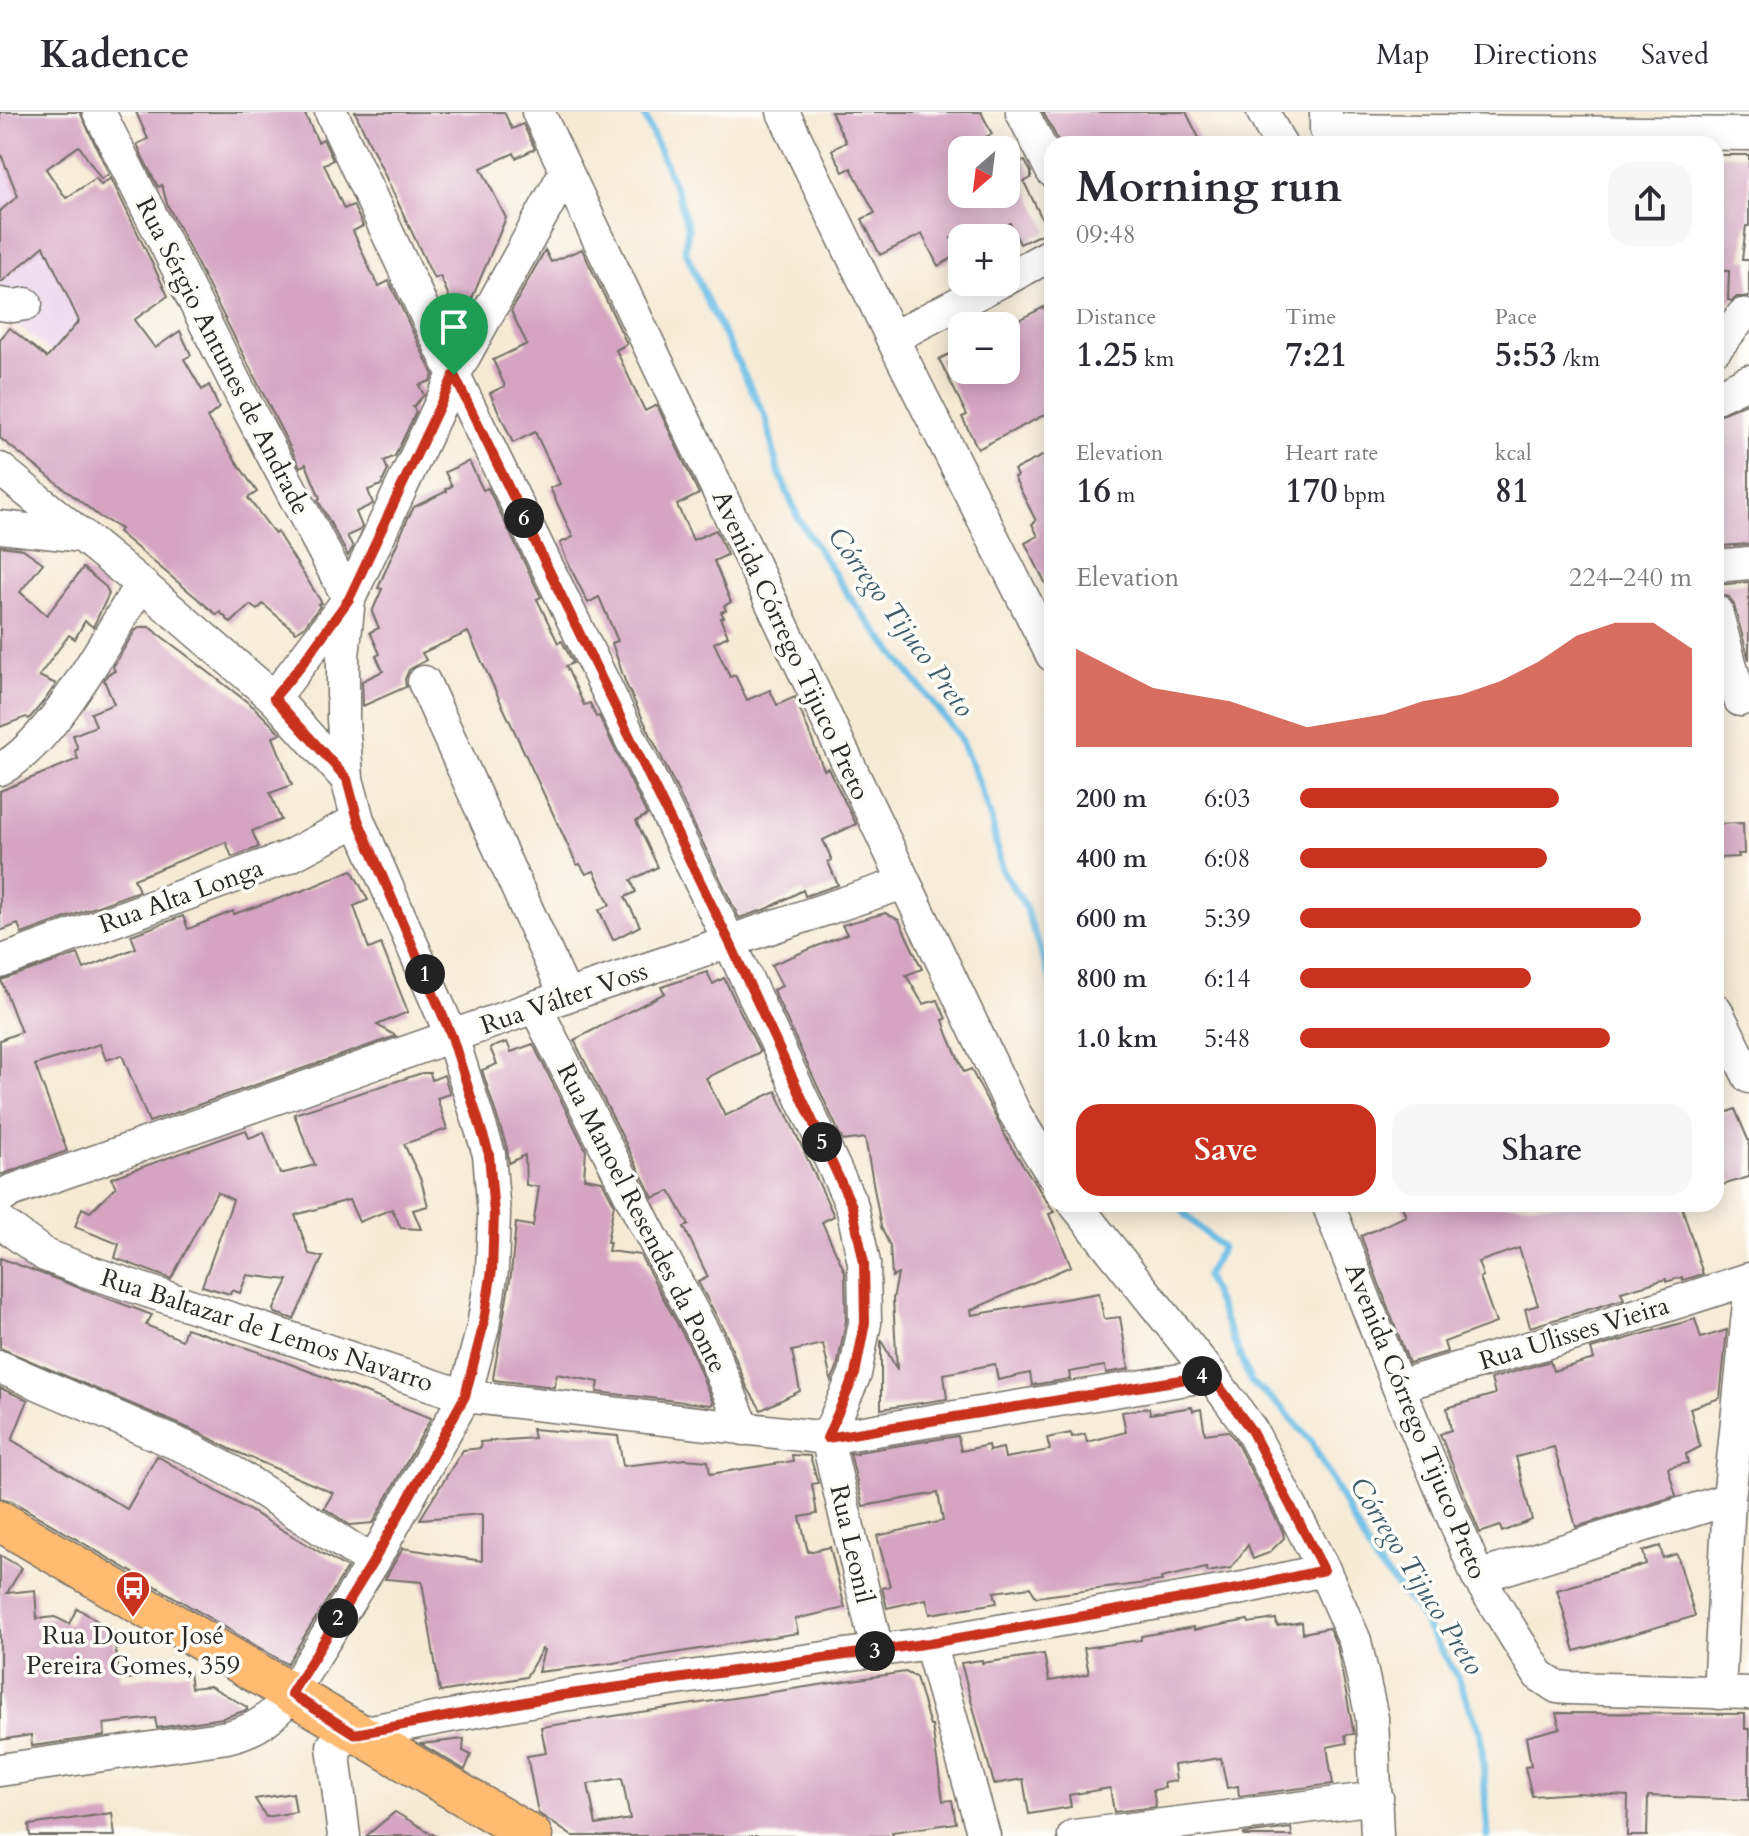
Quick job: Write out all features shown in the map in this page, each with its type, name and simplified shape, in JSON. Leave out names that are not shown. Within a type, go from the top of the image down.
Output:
[{"type":"main road","points":[[0,1521],[490,1836]]},
{"type":"main road","points":[[0,1545],[284,1703]]},
{"type":"main road","points":[[344,1740],[532,1836]]},
{"type":"street","name":"Rua Sérgio Antunes de Andrade","points":[[99,112],[250,412],[349,599]]},
{"type":"street","points":[[331,112],[454,375],[730,943],[852,1206],[864,1263],[865,1323],[855,1374],[827,1438]]},
{"type":"street","name":"Avenida Córrego Tijuco Preto","points":[[538,112],[1014,1112],[1044,1161]]},
{"type":"street","points":[[783,112],[892,338],[1044,639]]},
{"type":"street","points":[[1022,112],[1044,155]]},
{"type":"street","points":[[1263,112],[1276,136]]},
{"type":"street","points":[[1326,121],[1749,134]]},
{"type":"street","points":[[274,698],[349,599],[454,375],[566,171]]},
{"type":"street","points":[[1020,271],[1044,258]]},
{"type":"street","points":[[892,338],[972,296]]},
{"type":"street","points":[[1724,334],[1736,314]]},
{"type":"street","points":[[1724,393],[1749,381]]},
{"type":"street","points":[[0,469],[274,698],[347,779]]},
{"type":"street","points":[[0,527],[83,536]]},
{"type":"street","points":[[1724,565],[1749,563]]},
{"type":"street","points":[[0,769],[34,744],[57,716],[141,584]]},
{"type":"street","points":[[0,1770],[227,1737],[262,1725],[284,1703],[373,1562],[465,1396],[483,1327],[492,1270],[494,1214],[489,1154],[452,1037],[358,820],[347,779],[343,672],[349,599]]},
{"type":"street","points":[[1724,641],[1740,700]]},
{"type":"street","points":[[424,682],[566,996]]},
{"type":"street","name":"Rua Alta Longa","points":[[0,962],[288,857],[358,820]]},
{"type":"street","name":"Rua Válter Voss","points":[[0,1198],[11,1191],[566,996],[904,883]]},
{"type":"street","name":"Rua Manoel Resendes da Ponte","points":[[536,1008],[708,1341],[744,1429]]},
{"type":"street","points":[[1724,1030],[1738,1064]]},
{"type":"street","points":[[1081,1212],[1251,1430],[1324,1570],[1355,1641],[1372,1718],[1377,1836]]},
{"type":"street","name":"Avenida Córrego Tijuco Preto","points":[[1335,1212],[1398,1386],[1478,1577],[1539,1675],[1557,1687],[1734,1693]]},
{"type":"street","name":"Rua Baltazar de Lemos Navarro","points":[[0,1222],[45,1255],[81,1269],[465,1396],[827,1438],[1211,1375]]},
{"type":"street","name":"Rua Ulisses Vieira","points":[[1398,1386],[1749,1279]]},
{"type":"street","points":[[1734,1693],[1729,1499],[1749,1303]]},
{"type":"street","points":[[0,1367],[194,1451],[236,1474],[373,1562]]},
{"type":"street","name":"Rua Leonil","points":[[827,1438],[877,1650]]},
{"type":"street","points":[[1478,1577],[1729,1499]]},
{"type":"street","points":[[344,1836],[344,1740],[556,1696],[930,1643],[1243,1588],[1324,1570]]},
{"type":"street","points":[[930,1643],[984,1836]]},
{"type":"street","points":[[1074,1836],[1377,1798]]},
{"type":"shaded area","points":[[0,136],[85,327],[55,356],[0,310]]},
{"type":"building","points":[[0,112],[80,112],[109,174],[101,179],[79,146],[46,169],[66,198],[96,178],[101,185],[111,178],[168,296],[134,320],[155,348],[180,331],[191,355],[184,359],[202,390],[209,385],[219,408],[207,418],[257,492],[248,498],[275,534],[277,532],[322,603],[318,604],[320,606],[304,627],[296,632],[263,604],[257,610],[250,605],[231,623],[220,612],[217,615],[118,532],[121,529],[100,517],[0,438],[0,339],[10,328],[47,358],[79,321],[44,246],[0,283],[0,211],[18,196],[0,152]]},
{"type":"building","points":[[136,112],[304,112],[318,142],[323,139],[333,160],[324,164],[344,209],[353,205],[363,226],[353,231],[373,276],[379,286],[389,281],[433,375],[430,381],[419,385],[424,395],[413,407],[416,412],[395,456],[384,461],[388,470],[381,485],[368,490],[373,504],[356,512],[362,527],[347,536],[353,547],[348,556],[318,500],[320,498],[306,464],[300,467],[167,204],[162,185],[158,187],[143,158],[137,144],[148,139]]},
{"type":"building","points":[[355,112],[504,112],[512,129],[523,124],[535,149],[516,158],[514,153],[481,168],[506,218],[465,315],[457,298],[451,301],[440,276],[434,279]]},
{"type":"building","points":[[831,112],[981,112],[992,134],[948,136],[948,208],[1020,208],[1020,162],[1025,161],[1031,178],[1024,182],[1044,223],[1044,233],[1020,244],[1020,224],[948,224],[948,261],[938,266],[922,234],[880,255],[862,219],[875,213],[851,168],[843,172],[832,150],[846,142]]},
{"type":"building","points":[[1043,112],[1186,112],[1198,136],[1056,136]]},
{"type":"building","points":[[1724,155],[1749,155],[1749,226],[1746,226],[1742,260],[1749,260],[1749,297],[1728,300],[1729,271],[1724,271]]},
{"type":"building","points":[[582,249],[627,344],[616,350],[645,411],[657,405],[699,494],[677,505],[693,540],[716,530],[727,555],[714,561],[731,602],[724,606],[726,610],[721,612],[724,617],[720,618],[728,636],[714,643],[730,677],[735,675],[747,700],[770,690],[777,705],[795,697],[824,770],[828,768],[856,824],[823,840],[838,885],[805,896],[803,890],[769,908],[739,918],[626,684],[612,643],[618,641],[599,597],[588,603],[568,563],[560,543],[573,537],[550,488],[560,484],[535,432],[513,443],[490,393],[505,386],[493,360],[527,344],[511,311],[545,250],[551,262]]},
{"type":"building","points":[[1044,307],[1044,415],[978,449],[962,417],[967,415],[952,384],[1020,384],[1020,319]]},
{"type":"building","points":[[948,355],[948,377],[939,359]]},
{"type":"building","points":[[1749,402],[1749,544],[1724,546],[1724,413]]},
{"type":"building","points":[[1044,455],[1044,580],[1025,543],[1038,536],[1032,524],[1036,521],[1014,477],[1017,476],[1014,470]]},
{"type":"building","points":[[469,461],[483,490],[488,488],[541,597],[537,599],[558,643],[562,641],[573,663],[566,666],[584,705],[590,703],[596,717],[599,716],[647,815],[636,821],[658,867],[631,880],[636,892],[625,897],[640,926],[613,940],[599,910],[610,905],[594,871],[586,874],[580,864],[577,865],[468,632],[422,653],[426,660],[409,670],[406,687],[363,706],[362,681],[383,671],[376,656],[380,654],[370,632],[379,628],[372,612],[382,589],[378,588],[407,520],[414,507],[452,486],[445,472]]},
{"type":"building","points":[[0,546],[23,549],[43,563],[20,592],[47,615],[83,568],[106,587],[109,594],[93,627],[85,621],[75,639],[69,635],[39,676],[56,684],[44,701],[29,719],[26,717],[0,727]]},
{"type":"building","points":[[1749,582],[1749,660],[1734,605],[1724,595],[1724,584]]},
{"type":"building","points":[[140,627],[149,627],[181,651],[255,708],[281,734],[273,737],[292,785],[270,793],[281,820],[252,831],[259,847],[232,857],[226,842],[134,879],[139,891],[22,934],[18,924],[0,931],[0,791],[78,759],[73,735],[96,726],[91,713],[114,704],[104,680],[115,671],[113,667]]},
{"type":"building","points":[[1743,823],[1744,854],[1738,854],[1739,857],[1724,858],[1724,824]]},
{"type":"building","points":[[352,870],[368,900],[354,906],[369,949],[381,944],[408,1012],[377,1025],[396,1036],[149,1122],[122,1055],[106,1060],[100,1044],[35,1065],[67,1151],[0,1175],[0,1040],[21,1032],[1,980],[78,954],[84,969],[136,948],[131,935],[183,916],[188,929],[233,911],[234,914],[307,889]]},
{"type":"building","points":[[885,913],[899,920],[922,969],[906,975],[923,1004],[938,1000],[946,1019],[943,1020],[948,1035],[964,1072],[971,1069],[1010,1145],[1044,1197],[1044,1212],[1054,1212],[1049,1214],[1071,1266],[971,1310],[972,1315],[1099,1293],[1104,1319],[1120,1317],[1129,1369],[1106,1373],[1105,1366],[1069,1372],[1070,1379],[1032,1385],[1030,1373],[998,1380],[995,1364],[944,1374],[947,1399],[881,1409],[881,1340],[897,1370],[893,1299],[898,1274],[892,1277],[890,1246],[881,1227],[865,1138],[843,1141],[773,990],[782,986],[771,965],[847,934],[842,925]]},
{"type":"building","points":[[707,972],[713,984],[724,978],[760,1052],[706,1078],[725,1116],[776,1091],[834,1216],[822,1222],[845,1272],[846,1321],[837,1368],[831,1381],[823,1344],[792,1351],[800,1391],[761,1410],[747,1387],[725,1332],[698,1282],[708,1277],[684,1227],[689,1225],[670,1191],[653,1198],[574,1040],[665,993],[661,987]]},
{"type":"building","points":[[507,1042],[511,1052],[533,1044],[586,1150],[584,1178],[602,1181],[614,1204],[608,1251],[640,1255],[691,1349],[713,1403],[711,1405],[597,1392],[599,1382],[557,1374],[554,1387],[494,1380],[516,1223],[533,1226],[539,1187],[526,1185],[525,1155],[509,1163],[482,1070],[497,1064],[490,1048]]},
{"type":"building","points":[[430,1073],[432,1080],[444,1075],[450,1094],[437,1098],[447,1129],[404,1144],[421,1180],[428,1206],[413,1210],[421,1229],[401,1228],[392,1209],[359,1222],[349,1200],[295,1215],[309,1254],[323,1257],[294,1319],[275,1313],[274,1309],[288,1280],[247,1275],[240,1293],[232,1290],[230,1294],[202,1286],[233,1200],[217,1192],[171,1279],[115,1258],[119,1244],[75,1227],[82,1208],[90,1212],[116,1187],[111,1178],[246,1130],[249,1138],[264,1132],[280,1174],[315,1165],[294,1114]]},
{"type":"building","points":[[1735,1109],[1749,1142],[1749,1177],[1724,1185],[1724,1114]]},
{"type":"building","points":[[1404,1212],[1684,1212],[1703,1274],[1683,1280],[1682,1277],[1666,1282],[1666,1279],[1621,1292],[1624,1299],[1530,1327],[1525,1309],[1538,1305],[1519,1248],[1478,1262],[1483,1276],[1480,1278],[1496,1323],[1444,1342],[1447,1352],[1409,1363],[1361,1236],[1406,1216]]},
{"type":"building","points":[[0,1258],[152,1315],[146,1325],[182,1340],[186,1328],[259,1352],[431,1418],[373,1523],[350,1525],[324,1508],[333,1493],[0,1348]]},
{"type":"building","points":[[1695,1319],[1701,1338],[1727,1330],[1720,1398],[1690,1408],[1700,1447],[1686,1454],[1688,1463],[1668,1468],[1676,1496],[1576,1527],[1554,1447],[1516,1457],[1532,1520],[1502,1532],[1500,1526],[1480,1533],[1440,1434],[1451,1430],[1447,1408],[1495,1394],[1491,1379],[1550,1361],[1553,1371],[1594,1359],[1591,1349]]},
{"type":"building","points":[[0,1388],[28,1400],[12,1440],[127,1509],[157,1456],[347,1568],[287,1664],[12,1501],[0,1498]]},
{"type":"building","points":[[1192,1407],[1193,1411],[1201,1409],[1205,1434],[1228,1431],[1235,1440],[1283,1532],[1284,1538],[1269,1553],[1253,1559],[1248,1545],[1231,1568],[1207,1572],[1206,1568],[1161,1578],[1162,1581],[1036,1597],[1030,1587],[994,1592],[997,1603],[930,1614],[926,1599],[887,1608],[882,1588],[890,1586],[877,1536],[943,1521],[938,1493],[863,1506],[850,1453],[958,1436],[961,1451],[988,1445],[989,1451],[1003,1448],[1005,1458],[1050,1450],[1047,1438],[1071,1433],[1072,1437],[1085,1434],[1087,1442],[1126,1432],[1122,1412],[1149,1408],[1150,1414]]},
{"type":"building","points":[[532,1429],[618,1436],[623,1466],[685,1459],[708,1461],[710,1474],[793,1461],[792,1455],[810,1456],[818,1483],[812,1484],[817,1514],[800,1517],[808,1552],[830,1547],[845,1608],[795,1619],[798,1633],[607,1664],[538,1672],[542,1649],[526,1677],[440,1692],[422,1582],[385,1579],[403,1548],[482,1561],[482,1514],[420,1519],[463,1450],[481,1448],[480,1442],[534,1438]]},
{"type":"building","points":[[1660,1546],[1663,1558],[1677,1554],[1695,1616],[1575,1651],[1557,1590],[1646,1564],[1643,1551]]},
{"type":"building","points":[[0,1555],[22,1568],[7,1593],[35,1590],[37,1619],[55,1617],[69,1624],[77,1608],[113,1631],[120,1680],[189,1672],[191,1688],[210,1686],[247,1707],[247,1710],[223,1718],[157,1728],[155,1718],[104,1724],[105,1736],[32,1746],[31,1735],[0,1740]]},
{"type":"building","points":[[1276,1619],[1277,1626],[1302,1622],[1303,1633],[1329,1628],[1337,1646],[1354,1734],[1345,1735],[1347,1743],[1327,1747],[1333,1784],[1239,1796],[1238,1786],[1227,1788],[1221,1758],[1174,1765],[1176,1781],[1164,1783],[1165,1788],[1153,1790],[1156,1807],[1114,1812],[1110,1788],[1069,1795],[1071,1807],[1029,1814],[1023,1779],[994,1784],[961,1663],[1044,1654],[1049,1681],[1089,1674],[1084,1648],[1141,1640],[1141,1636],[1194,1627],[1194,1630],[1248,1620],[1249,1623]]},
{"type":"building","points":[[905,1672],[916,1677],[932,1726],[943,1801],[952,1800],[956,1823],[892,1832],[893,1836],[572,1836],[538,1813],[527,1756],[546,1753],[541,1727]],"holes":[[[622,1778],[630,1819],[596,1825],[588,1784]]]},
{"type":"building","points":[[1556,1713],[1745,1714],[1745,1729],[1749,1729],[1749,1800],[1648,1796],[1647,1836],[1627,1836],[1628,1796],[1577,1793],[1532,1796],[1525,1767],[1531,1766],[1526,1737],[1560,1728]]},
{"type":"building","points":[[464,1739],[463,1751],[471,1755],[465,1770],[421,1744]]},
{"type":"building","points":[[293,1793],[296,1812],[266,1817],[255,1799]]},
{"type":"building","points":[[395,1812],[436,1836],[366,1836]]},
{"type":"building","points":[[112,1813],[115,1836],[30,1836],[29,1825]]},
{"type":"building","points":[[1291,1828],[1292,1836],[1244,1836],[1244,1834]]},
{"type":"waterway","name":"Córrego Tijuco Preto","points":[[643,112],[677,192],[688,228],[685,249],[706,299],[766,418],[777,467],[798,518],[851,599],[958,735],[991,819],[1002,870],[1024,904],[1044,960]]},
{"type":"waterway","name":"Córrego Tijuco Preto","points":[[1184,1212],[1222,1248],[1206,1276],[1251,1382],[1281,1407],[1311,1441],[1374,1560],[1414,1606],[1457,1676],[1481,1734],[1488,1836]]},
{"type":"place","name":"Rua Doutor José Pereira Gomes, 359","points":[[133,1619]]},
{"type":"route","points":[[454,375],[730,943],[852,1206],[864,1263],[865,1323],[855,1374],[827,1438],[1211,1375],[1251,1430],[1324,1570],[1243,1588],[930,1643],[556,1696],[355,1734],[291,1694],[373,1562],[465,1396],[483,1327],[492,1270],[494,1214],[489,1154],[452,1037],[358,820],[347,779],[274,698],[349,599],[454,375]]}]
